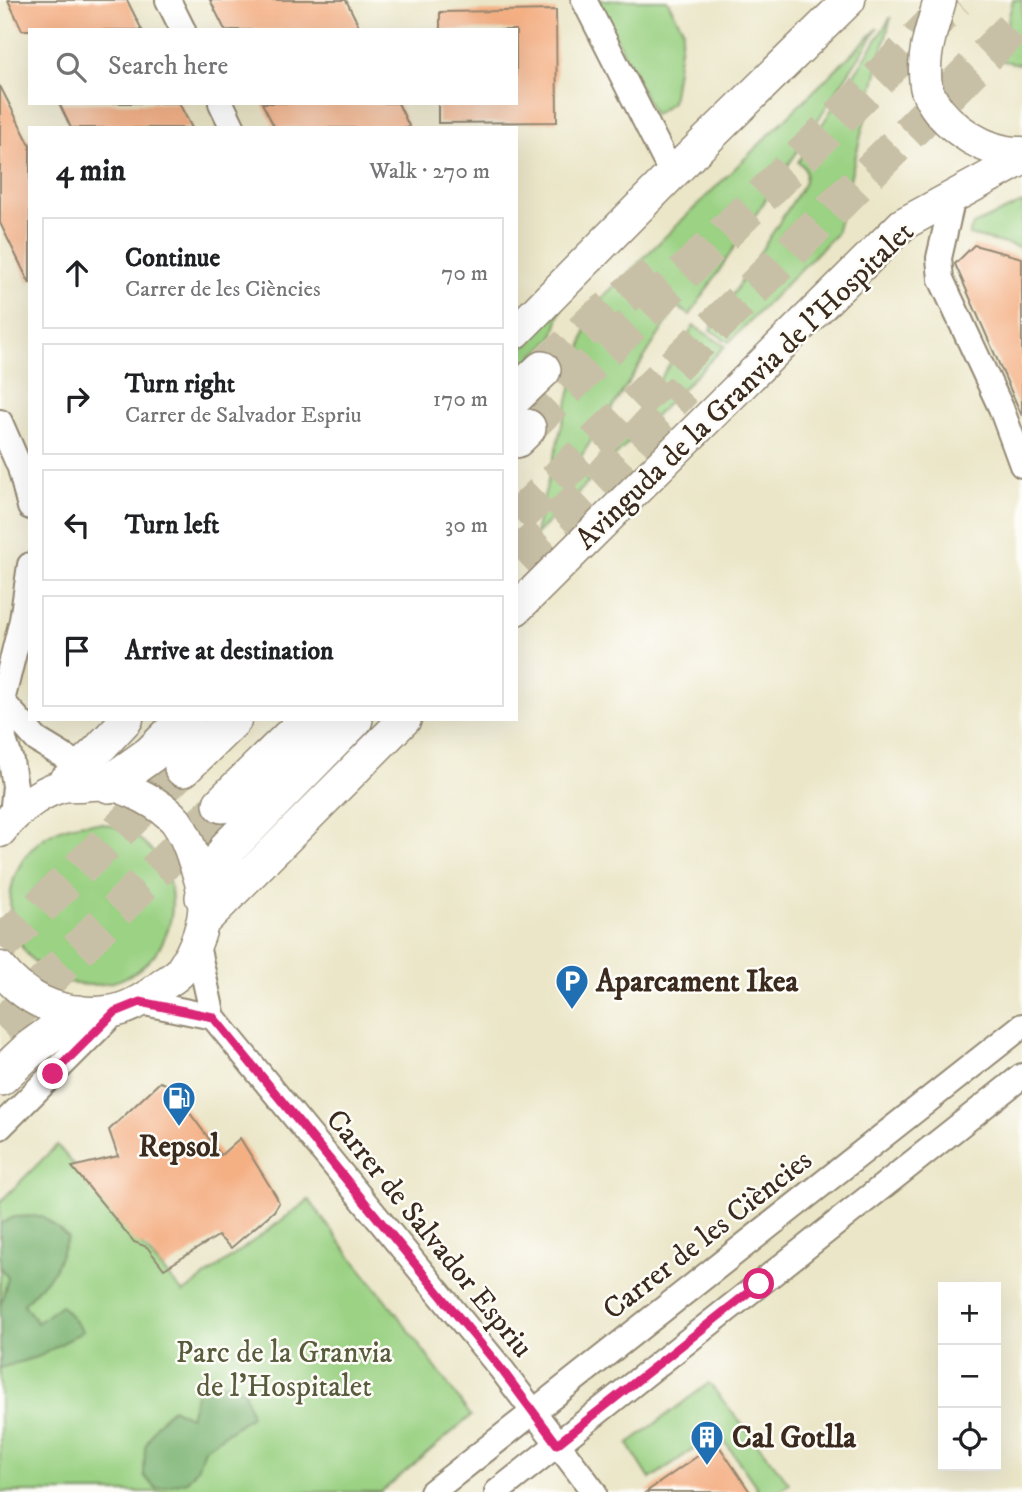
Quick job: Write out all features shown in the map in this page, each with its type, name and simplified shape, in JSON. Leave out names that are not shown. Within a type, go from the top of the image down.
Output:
[{"type":"highway","points":[[520,421],[542,370]]},
{"type":"highway","points":[[83,779],[151,754],[184,721]]},
{"type":"highway","points":[[183,768],[231,721]]},
{"type":"highway","points":[[222,804],[307,721]]},
{"type":"highway","points":[[201,921],[215,871],[229,848],[352,721]]},
{"type":"highway","points":[[0,1077],[30,1049],[78,1014]]},
{"type":"main road","points":[[518,330],[849,0]]},
{"type":"main road","points":[[940,0],[926,56],[926,89],[948,121],[970,138],[1006,152],[1022,153]]},
{"type":"main road","name":"Avinguda de la Granvia de l'Hospitalet","points":[[518,607],[903,224],[1022,159]]},
{"type":"main road","points":[[83,779],[98,750],[125,721]]},
{"type":"main road","points":[[0,968],[34,1000],[55,1007],[78,1014],[89,1014],[127,1007],[179,973],[201,921],[403,721]]},
{"type":"main road","points":[[6,823],[43,795],[83,779],[144,796],[176,821],[189,844],[198,870],[201,921]]},
{"type":"street","points":[[168,0],[182,28]]},
{"type":"street","points":[[584,0],[672,174]]},
{"type":"street","points":[[222,105],[232,126]]},
{"type":"street","points":[[953,197],[939,258],[941,279],[1001,408],[1022,465]]},
{"type":"street","points":[[0,422],[20,468],[28,499]]},
{"type":"street","points":[[6,823],[15,786],[4,740],[2,701],[22,620],[28,579]]},
{"type":"street","points":[[2,701],[37,740],[83,779]]},
{"type":"street","name":"Carrer de Salvador Espriu","points":[[201,921],[213,1017],[502,1370],[594,1492]]},
{"type":"street","points":[[0,1127],[127,1007],[213,1017]]},
{"type":"street","name":"Carrer de les Ciències","points":[[432,1492],[1022,1026]]},
{"type":"street","points":[[497,1492],[1022,1076]]},
{"type":"green space","points":[[600,0],[667,0],[683,29],[672,102],[654,115],[599,3]]},
{"type":"green space","points":[[1013,0],[1022,0],[1022,62],[1019,64],[998,60]]},
{"type":"green space","points":[[891,17],[836,234],[729,342],[710,330],[804,184],[805,171],[798,162]]},
{"type":"green space","points":[[878,28],[690,315],[627,274]]},
{"type":"green space","points":[[1022,203],[1022,248],[969,235],[973,225]]},
{"type":"green space","points":[[622,278],[674,311],[582,455],[580,470],[589,482],[534,536],[591,309]]},
{"type":"green space","points":[[561,309],[553,337],[518,371],[518,352]]},
{"type":"green space","points":[[694,326],[725,346],[602,469]]},
{"type":"green space","points":[[91,823],[122,829],[148,847],[166,873],[172,904],[166,935],[148,961],[122,979],[91,985],[60,979],[34,961],[16,935],[10,904],[16,873],[34,847],[60,829]]},
{"type":"green space","name":"Parc de la Granvia de l'Hospitalet","points":[[57,1145],[183,1293],[309,1200],[471,1416],[381,1492],[0,1492],[0,1202]]},
{"type":"green space","points":[[42,1216],[68,1237],[54,1271],[24,1304],[37,1323],[61,1305],[83,1331],[40,1356],[0,1368],[0,1306],[8,1278],[0,1267],[0,1224],[14,1217]]},
{"type":"green space","points":[[229,1383],[244,1391],[251,1416],[204,1449],[197,1469],[187,1481],[157,1489],[144,1476],[145,1447],[156,1425],[172,1408],[190,1417],[198,1388]]},
{"type":"green space","points":[[709,1383],[789,1483],[778,1492],[755,1492],[758,1489],[718,1432],[650,1479],[628,1444]]},
{"type":"building","points":[[8,0],[127,0],[141,28],[28,28],[22,30]]},
{"type":"building","points":[[210,0],[346,0],[360,28],[224,28]]},
{"type":"building","points":[[556,10],[557,122],[438,123],[438,105],[518,105],[518,28],[440,28],[440,12]]},
{"type":"building","points":[[0,86],[28,141],[28,280],[0,223]]},
{"type":"building","points":[[60,105],[180,105],[191,126],[70,126]]},
{"type":"building","points":[[263,105],[399,105],[409,126],[274,126]]},
{"type":"building","points":[[974,245],[1022,258],[1022,416],[955,264]]},
{"type":"building","points":[[160,1082],[169,1085],[221,1155],[240,1138],[279,1203],[274,1211],[231,1248],[218,1236],[164,1269],[147,1247],[134,1242],[72,1167],[118,1156],[109,1130]]},
{"type":"building","name":"Cal Gotlla","points":[[717,1443],[750,1492],[646,1492],[702,1453]]},
{"type":"tunnel","points":[[527,428],[956,0]]},
{"type":"tunnel","points":[[518,517],[744,298],[1022,19]]},
{"type":"tunnel","points":[[542,370],[597,318],[661,269]]},
{"type":"tunnel","points":[[518,556],[605,475],[683,389]]},
{"type":"tunnel","points":[[0,946],[183,768]]},
{"type":"tunnel","points":[[0,1028],[222,804]]},
{"type":"place","name":"Aparcament Ikea","points":[[572,1011]]},
{"type":"place","name":"Repsol","points":[[179,1128]]},
{"type":"place","name":"Cal Gotlla","points":[[707,1467]]},
{"type":"route","points":[[53,1074],[115,1012],[140,1002],[213,1017],[502,1370],[557,1444],[759,1284]]}]
